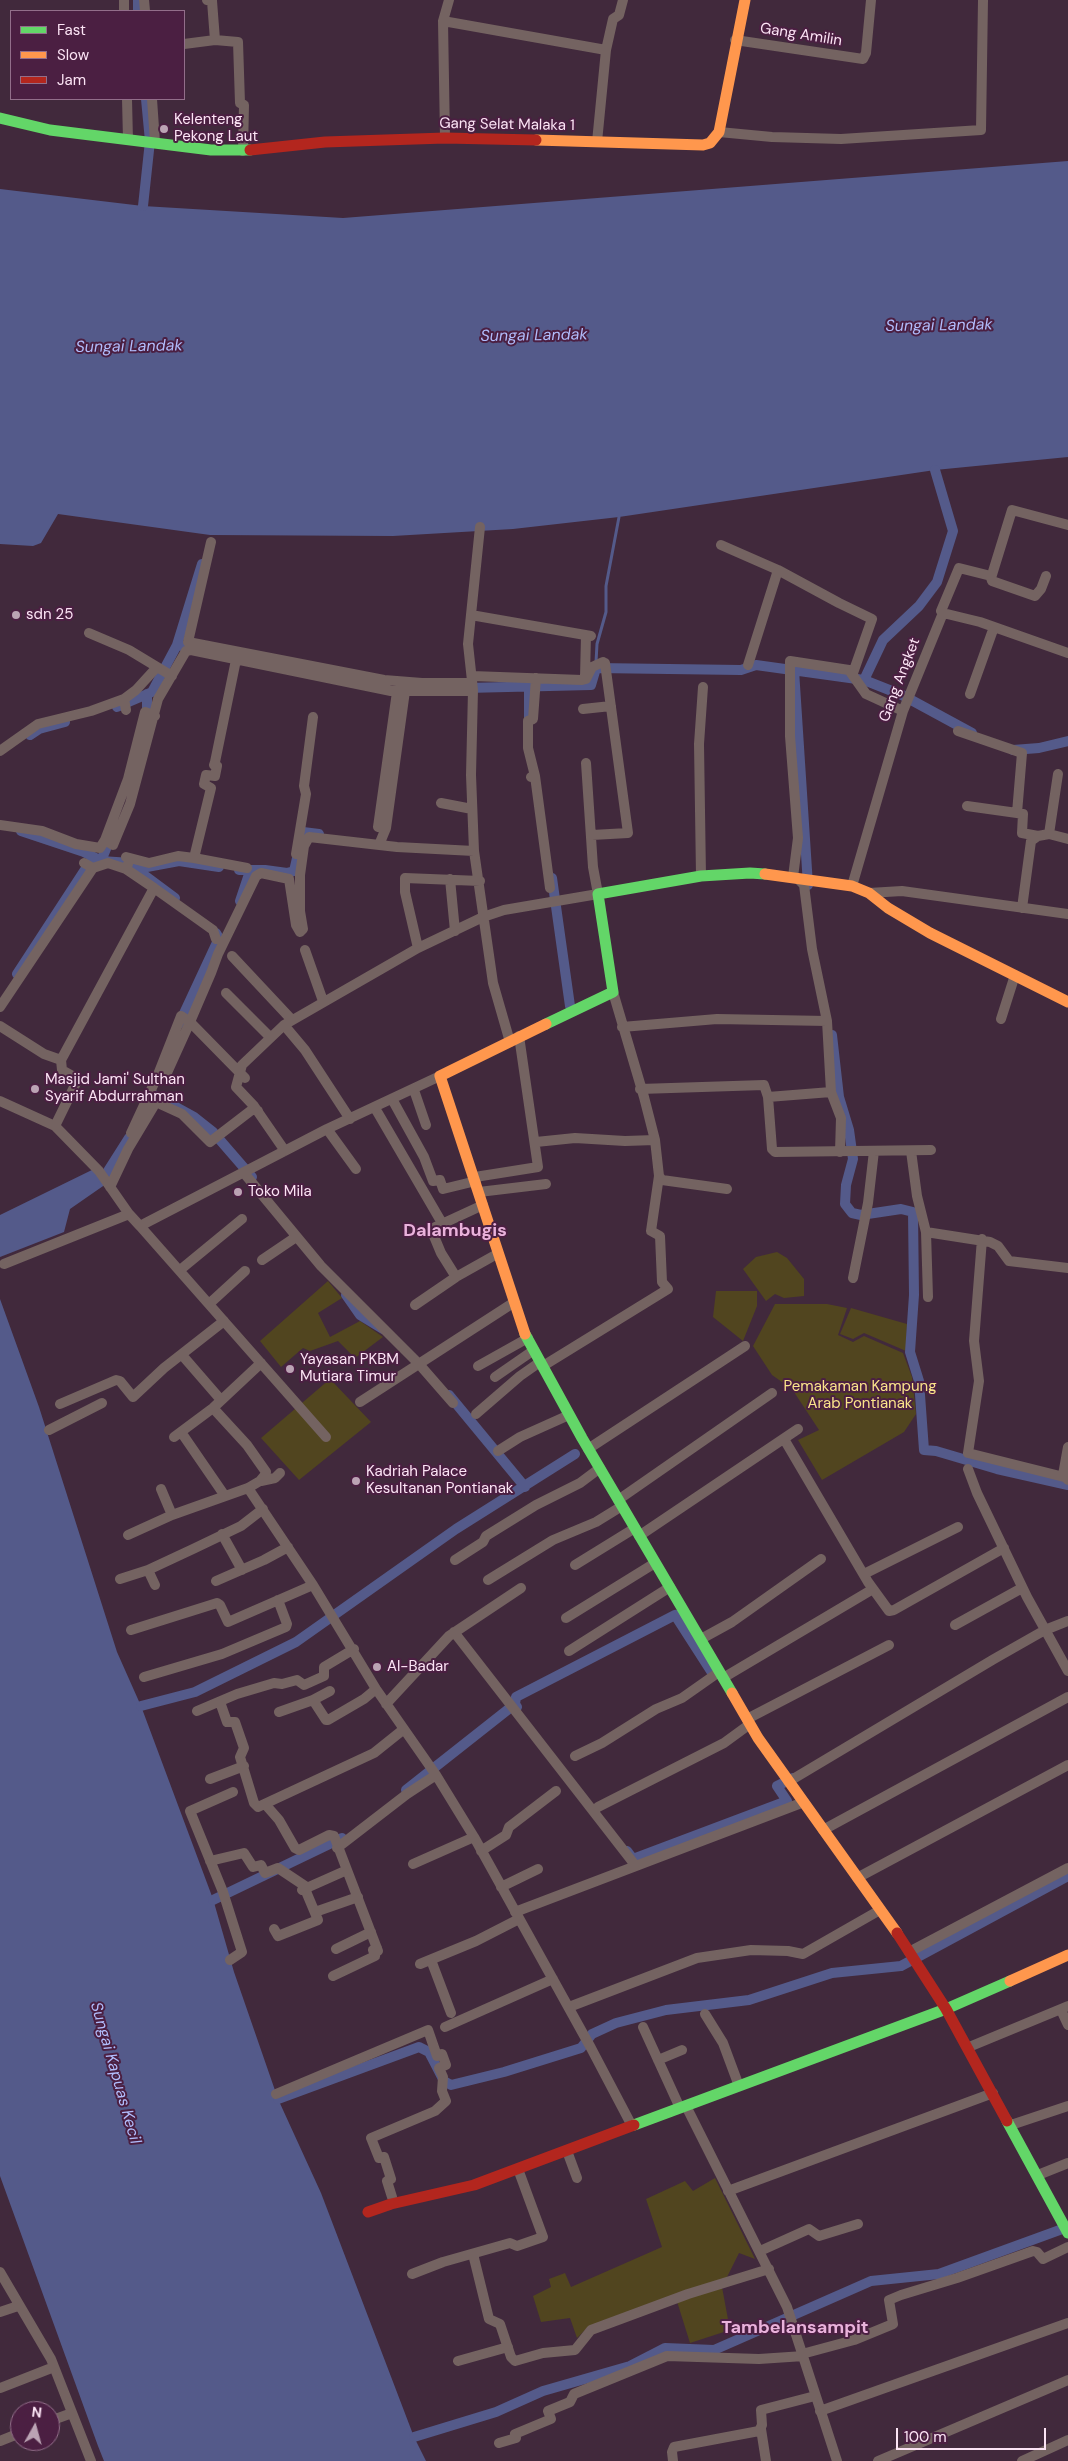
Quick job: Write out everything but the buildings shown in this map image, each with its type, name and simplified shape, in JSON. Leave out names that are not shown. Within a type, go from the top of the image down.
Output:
[{"type":"street","points":[[207,0],[212,1],[214,40]]},
{"type":"street","points":[[445,138],[443,21],[449,0]]},
{"type":"street","points":[[597,142],[606,50],[613,20],[619,15],[623,0]]},
{"type":"street","points":[[744,0],[719,132],[772,137],[841,139],[981,130],[983,0]]},
{"type":"street","name":"Gang Amilin","points":[[735,40],[863,59],[866,53],[871,0]]},
{"type":"street","points":[[443,21],[606,50]]},
{"type":"street","points":[[185,44],[214,40],[238,42],[240,104],[244,104],[243,150]]},
{"type":"street","points":[[127,100],[128,140]]},
{"type":"street","points":[[149,142],[152,100]]},
{"type":"street","name":"Gang Selat Malaka 1","points":[[0,118],[50,130],[211,150],[243,150],[325,142],[445,138],[703,146],[710,143],[719,132]]},
{"type":"street","points":[[1046,576],[1041,589],[1035,596],[992,581],[991,576],[1012,510],[1068,525]]},
{"type":"street","points":[[392,1099],[424,1156],[433,1181],[440,1180],[443,1189],[476,1184],[537,1168],[536,1142],[514,1039],[493,983],[480,881],[474,852],[472,685],[468,644],[480,526]]},
{"type":"street","points":[[0,825],[42,831],[76,844],[100,848],[109,843],[132,780],[150,714],[187,647],[211,542]]},
{"type":"street","points":[[721,545],[778,570],[872,619],[855,677]]},
{"type":"street","name":"Gang Angket","points":[[852,886],[904,708],[944,613],[941,611],[958,568],[991,576]]},
{"type":"street","points":[[748,665],[778,570]]},
{"type":"street","points":[[944,613],[994,627],[1068,652]]},
{"type":"street","points":[[471,615],[589,635],[584,683]]},
{"type":"street","points":[[970,694],[994,627]]},
{"type":"street","points":[[90,633],[129,650],[172,676]]},
{"type":"street","points":[[187,647],[402,691],[536,678],[584,683]]},
{"type":"street","points":[[187,647],[191,650],[236,660],[276,664]]},
{"type":"street","points":[[194,858],[211,788],[204,784],[206,774],[215,776],[218,766],[214,765],[236,660]]},
{"type":"street","points":[[843,1152],[840,1113],[831,1092],[827,1021],[812,949],[802,878],[790,736],[790,661],[840,668],[855,677],[866,694],[904,708]]},
{"type":"street","points":[[584,683],[592,667],[604,663],[612,706],[628,833],[592,835]]},
{"type":"street","points":[[0,751],[38,724],[92,711],[124,699],[136,690],[157,667]]},
{"type":"street","points":[[336,676],[447,687]]},
{"type":"street","points":[[536,678],[533,719],[528,721],[528,748],[550,888]]},
{"type":"street","points":[[701,876],[699,744],[703,687]]},
{"type":"street","points":[[379,845],[386,828],[402,691]]},
{"type":"street","points":[[124,699],[126,710]]},
{"type":"street","points":[[583,709],[612,706]]},
{"type":"street","points":[[190,1022],[218,954],[256,876],[261,873],[290,879],[296,926],[301,931],[299,860],[306,794],[304,786],[313,717]]},
{"type":"street","points":[[958,731],[1022,753],[1017,813]]},
{"type":"street","points":[[476,1414],[520,1376],[668,1289],[662,1282],[660,1236],[651,1232],[659,1176],[655,1140],[613,992],[598,894],[586,763]]},
{"type":"street","points":[[1044,835],[1058,774]]},
{"type":"street","points":[[441,803],[472,808]]},
{"type":"street","points":[[967,806],[1023,814],[1022,833],[1068,839]]},
{"type":"street","points":[[1022,908],[1031,841],[1044,835]]},
{"type":"street","points":[[299,860],[308,837],[379,845],[474,852]]},
{"type":"street","points":[[126,869],[128,858],[149,863],[178,856],[247,868]]},
{"type":"street","points":[[0,1007],[88,865],[108,863],[126,869],[213,930],[216,939]]},
{"type":"street","points":[[285,1151],[258,1111],[236,1086],[242,1076],[242,1065],[287,1022],[418,948],[484,917],[504,910],[556,900],[701,876],[750,873],[802,878],[852,886],[869,893],[888,908],[930,933],[1068,1002]]},
{"type":"street","points":[[418,948],[405,892],[405,878],[480,881]]},
{"type":"street","points":[[450,879],[455,931]]},
{"type":"street","points":[[55,1126],[78,1079],[62,1070],[61,1060],[154,888]]},
{"type":"street","points":[[869,893],[902,890],[1068,914]]},
{"type":"street","points":[[305,950],[323,1001]]},
{"type":"street","points":[[232,956],[287,1022],[350,1119]]},
{"type":"street","points":[[1001,1020],[1015,975]]},
{"type":"street","points":[[140,1226],[327,1129],[414,1090],[514,1039],[613,992]]},
{"type":"street","points":[[226,993],[270,1038]]},
{"type":"street","points":[[136,1135],[131,1133],[157,1077],[181,1016],[190,1022],[242,1076]]},
{"type":"street","points":[[622,1027],[717,1019],[827,1021]]},
{"type":"street","points":[[0,1026],[44,1054],[61,1060]]},
{"type":"street","points":[[440,1076],[513,1303],[528,1338],[569,1415],[748,1721],[786,1780],[804,1802],[880,1910],[946,2009],[1038,2174],[1068,2233]]},
{"type":"street","points":[[640,1089],[762,1084],[765,1086],[768,1097],[773,1152],[931,1150]]},
{"type":"street","points":[[414,1090],[426,1125]]},
{"type":"street","points":[[768,1097],[831,1092]]},
{"type":"street","points":[[0,1101],[55,1126],[99,1171],[129,1214],[326,1437]]},
{"type":"street","points":[[109,1186],[136,1135],[158,1102],[182,1114],[206,1140],[212,1141],[253,1110],[258,1111]]},
{"type":"street","points":[[375,1108],[442,1223]]},
{"type":"street","points":[[327,1129],[356,1169]]},
{"type":"street","points":[[536,1142],[574,1138],[625,1141],[655,1140]]},
{"type":"street","points":[[852,1278],[866,1214],[874,1151]]},
{"type":"street","points":[[911,1151],[917,1196],[926,1232],[928,1297]]},
{"type":"street","points":[[244,1173],[296,1238],[419,1364],[453,1403]]},
{"type":"street","points":[[659,1176],[662,1180],[727,1189]]},
{"type":"street","points":[[476,1184],[546,1184]]},
{"type":"street","points":[[456,1277],[440,1253],[431,1230],[442,1223],[483,1205]]},
{"type":"street","points":[[4,1264],[129,1214]]},
{"type":"street","points":[[180,1270],[242,1219]]},
{"type":"street","points":[[926,1232],[982,1239],[998,1246],[1009,1261],[1068,1268]]},
{"type":"street","points":[[262,1260],[296,1238]]},
{"type":"street","points":[[982,1239],[974,1341],[979,1381],[968,1453],[1066,1479],[1068,1447]]},
{"type":"street","points":[[415,1305],[456,1277],[497,1254]]},
{"type":"street","points":[[208,1304],[245,1271]]},
{"type":"street","points":[[360,1402],[513,1303]]},
{"type":"street","points":[[60,1404],[116,1380],[120,1381],[133,1397],[164,1368],[224,1321]]},
{"type":"street","points":[[478,1366],[528,1338]]},
{"type":"street","points":[[588,1449],[744,1346]]},
{"type":"street","points":[[494,1377],[534,1350]]},
{"type":"street","points":[[182,1355],[221,1400]]},
{"type":"street","points":[[225,1496],[178,1435],[213,1408],[261,1363]]},
{"type":"street","points":[[488,1580],[552,1540],[596,1522],[772,1394]]},
{"type":"street","points":[[49,1430],[102,1403]]},
{"type":"street","points":[[213,1408],[247,1445],[266,1472],[260,1481]]},
{"type":"street","points":[[498,1452],[520,1437],[569,1415]]},
{"type":"street","points":[[575,1565],[637,1532],[798,1429]]},
{"type":"street","points":[[784,1439],[873,1589],[885,1607],[892,1611],[1004,1548]]},
{"type":"street","points":[[455,1560],[483,1542],[486,1536],[536,1505],[580,1483],[600,1468]]},
{"type":"street","points":[[968,1469],[1022,1588],[1068,1671]]},
{"type":"street","points":[[128,1535],[172,1515],[248,1488],[260,1481],[274,1478],[280,1474]]},
{"type":"street","points":[[248,1488],[313,1585],[376,1689],[435,1774],[474,1837],[569,2007],[632,2126]]},
{"type":"street","points":[[161,1489],[172,1515]]},
{"type":"street","points":[[120,1580],[148,1570],[241,1526],[263,1508]]},
{"type":"street","points":[[864,1574],[958,1527]]},
{"type":"street","points":[[222,1534],[242,1570]]},
{"type":"street","points":[[216,1581],[288,1547]]},
{"type":"street","points":[[701,1639],[732,1622],[821,1559]]},
{"type":"street","points":[[566,1618],[655,1563]]},
{"type":"street","points":[[148,1570],[155,1585]]},
{"type":"street","points":[[131,1630],[217,1604],[220,1605],[228,1622],[313,1585]]},
{"type":"street","points":[[386,1704],[454,1632],[521,1588]]},
{"type":"street","points":[[569,1651],[670,1588]]},
{"type":"street","points":[[955,1625],[1022,1588]]},
{"type":"street","points":[[575,1756],[602,1743],[656,1709],[682,1698],[873,1589]]},
{"type":"street","points":[[144,1678],[222,1654],[286,1627],[288,1624],[278,1600]]},
{"type":"street","points":[[786,1780],[1045,1630],[1068,1621]]},
{"type":"street","points":[[454,1632],[635,1865]]},
{"type":"street","points":[[598,1807],[724,1743],[748,1721],[889,1645]]},
{"type":"street","points":[[197,1711],[237,1694],[274,1683],[282,1684],[297,1680],[304,1685],[324,1676],[324,1667],[354,1650]]},
{"type":"street","points":[[313,1700],[326,1720],[328,1720],[364,1699],[376,1689]]},
{"type":"street","points":[[279,1712],[313,1700],[330,1691]]},
{"type":"street","points":[[823,1830],[1068,1697]]},
{"type":"street","points":[[220,1702],[227,1722],[235,1722],[244,1748],[240,1755],[254,1803],[258,1807],[374,1753],[404,1729]]},
{"type":"street","points":[[857,1878],[1068,1765]]},
{"type":"street","points":[[210,1780],[244,1766]]},
{"type":"street","points":[[337,1848],[406,1794],[435,1774]]},
{"type":"street","points":[[481,1851],[506,1836],[509,1827],[556,1791]]},
{"type":"street","points":[[230,1960],[242,1952],[190,1810],[233,1792]]},
{"type":"street","points":[[420,1964],[476,1941],[517,1916],[635,1865],[804,1802]]},
{"type":"street","points":[[265,1804],[279,1820],[295,1848],[299,1850],[325,1836],[334,1836],[377,1950],[373,1950],[375,1956],[333,1976]]},
{"type":"street","points":[[413,1864],[474,1837]]},
{"type":"street","points":[[210,1862],[244,1853],[253,1867],[261,1865],[265,1873],[278,1868],[305,1889],[318,1920],[278,1936],[274,1929]]},
{"type":"street","points":[[911,1955],[1068,1868]]},
{"type":"street","points":[[502,1887],[538,1869]]},
{"type":"street","points":[[305,1889],[347,1870]]},
{"type":"street","points":[[314,1912],[358,1897]]},
{"type":"street","points":[[569,2007],[697,1958],[751,1950],[788,1951],[803,1954],[880,1910]]},
{"type":"street","points":[[336,1949],[371,1932]]},
{"type":"street","points":[[368,2212],[391,2204],[468,2187],[567,2151],[946,2009],[1068,1954]]},
{"type":"street","points":[[431,1960],[451,2014]]},
{"type":"street","points":[[445,2027],[553,1980]]},
{"type":"street","points":[[968,2048],[1064,2008],[1068,2025]]},
{"type":"street","points":[[705,2014],[723,2043],[739,2086]]},
{"type":"street","points":[[643,2026],[658,2060],[760,2251],[787,2307],[837,2461]]},
{"type":"street","points":[[276,2094],[428,2030],[437,2056],[442,2054],[446,2065],[439,2068],[443,2077],[442,2091],[446,2101],[435,2111],[371,2138],[379,2158],[384,2157],[391,2179],[387,2181],[392,2197]]},
{"type":"street","points":[[658,2060],[682,2050]]},
{"type":"street","points":[[728,2191],[993,2093]]},
{"type":"street","points":[[1011,2125],[1068,2106]]},
{"type":"street","points":[[567,2151],[577,2178]]},
{"type":"street","points":[[1038,2174],[1068,2163]]},
{"type":"street","points":[[412,2274],[443,2262],[510,2243],[518,2246],[543,2237],[518,2169]]},
{"type":"street","points":[[760,2251],[809,2229],[819,2236],[858,2224]]},
{"type":"street","points":[[499,2443],[516,2438],[515,2434],[551,2419],[548,2411],[570,2402],[574,2394],[667,2356],[758,2359],[803,2355],[854,2340],[893,2324],[889,2300],[900,2295],[957,2278],[1033,2251],[1037,2252],[1043,2259],[1068,2247]]},
{"type":"street","points":[[473,2254],[489,2319],[500,2324],[515,2361],[544,2353],[575,2350],[591,2330],[688,2294],[769,2269]]},
{"type":"street","points":[[0,2272],[54,2368],[91,2461]]},
{"type":"street","points":[[0,2312],[18,2306]]},
{"type":"street","points":[[820,2411],[1068,2323]]},
{"type":"street","points":[[458,2362],[508,2347]]},
{"type":"street","points":[[0,2388],[54,2368]]},
{"type":"street","points":[[878,2461],[1068,2380]]},
{"type":"street","points":[[766,2461],[761,2429],[761,2410],[815,2396]]},
{"type":"street","points":[[60,2417],[72,2413]]},
{"type":"street","points":[[673,2461],[672,2452],[674,2447],[730,2438],[761,2429]]},
{"type":"street","points":[[1022,2461],[1068,2440]]},
{"type":"green space","points":[[777,1252],[787,1258],[804,1279],[804,1296],[784,1298],[775,1294],[766,1301],[743,1269],[756,1257]]},
{"type":"green space","points":[[328,1281],[342,1298],[318,1313],[330,1337],[360,1321],[383,1337],[355,1358],[338,1341],[310,1351],[303,1348],[281,1367],[260,1341]]},
{"type":"green space","points":[[716,1291],[757,1291],[757,1306],[743,1341],[713,1317]]},
{"type":"green space","name":"Pemakaman Kampung Arab Pontianak","points":[[775,1304],[827,1304],[847,1308],[838,1335],[853,1342],[864,1336],[903,1353],[912,1377],[916,1414],[904,1432],[822,1480],[798,1440],[819,1430],[792,1389],[772,1375],[753,1346]]},
{"type":"green space","points":[[851,1308],[907,1324],[906,1351],[864,1333],[853,1339],[840,1334]]},
{"type":"green space","points":[[330,1379],[371,1422],[299,1480],[261,1438]]},
{"type":"green space","points":[[715,2178],[755,2259],[739,2253],[722,2287],[730,2330],[690,2343],[675,2295],[588,2327],[577,2338],[570,2318],[541,2322],[533,2296],[551,2287],[549,2279],[565,2273],[571,2287],[662,2247],[646,2199],[685,2181],[693,2191]]},
{"type":"water","name":"Sungai Landak","points":[[1068,161],[1068,457],[935,470],[619,517],[513,529],[393,536],[210,535],[58,514],[41,543],[33,546],[0,544],[0,189],[143,206],[343,218]]},
{"type":"water","points":[[96,1168],[106,1184],[70,1209],[64,1232],[0,1257],[0,1215]]},
{"type":"water","name":"Sungai Kapuas Kecil","points":[[0,1299],[39,1407],[117,1652],[141,1706],[213,1899],[234,1972],[278,2099],[321,2193],[414,2437],[426,2461],[104,2461],[98,2446],[0,2176]]},
{"type":"waterway","points":[[138,0],[138,10]]},
{"type":"waterway","points":[[143,206],[150,141],[146,100]]},
{"type":"waterway","points":[[864,680],[883,640],[919,606],[937,582],[953,531],[935,470]]},
{"type":"waterway","points":[[596,662],[597,644],[606,612],[606,586],[619,517]]},
{"type":"waterway","points":[[117,707],[152,692],[177,645],[202,564]]},
{"type":"waterway","points":[[177,645],[198,649]]},
{"type":"waterway","points":[[466,688],[591,685],[596,668],[741,670],[756,665],[864,680],[902,695],[972,733]]},
{"type":"waterway","points":[[794,670],[808,885]]},
{"type":"waterway","points":[[529,685],[529,720]]},
{"type":"waterway","points":[[147,694],[147,720]]},
{"type":"waterway","points":[[30,735],[39,729],[65,722]]},
{"type":"waterway","points":[[1013,750],[1039,748],[1068,741]]},
{"type":"waterway","points":[[21,831],[84,852],[101,861],[131,863],[136,869],[179,861],[219,867]]},
{"type":"waterway","points":[[239,870],[265,870],[287,873],[294,871],[303,832],[319,834]]},
{"type":"waterway","points":[[101,861],[112,834]]},
{"type":"waterway","points":[[17,974],[92,859]]},
{"type":"waterway","points":[[136,869],[175,898]]},
{"type":"waterway","points":[[240,901],[250,871]]},
{"type":"waterway","points":[[552,878],[570,1006]]},
{"type":"waterway","points":[[179,1024],[219,938],[216,933]]},
{"type":"waterway","points":[[832,1035],[839,1097],[849,1130],[853,1159],[846,1185],[845,1204],[852,1213],[861,1215],[901,1209],[913,1212],[914,1295],[910,1352],[919,1381],[924,1450],[936,1451],[997,1469],[1068,1485]]},
{"type":"waterway","points":[[152,1094],[194,1117],[213,1132],[252,1177]]},
{"type":"waterway","points":[[103,1179],[129,1138]]},
{"type":"waterway","points":[[346,1295],[360,1315],[383,1329]]},
{"type":"waterway","points":[[449,1395],[525,1487]]},
{"type":"waterway","points":[[141,1706],[195,1692],[296,1642],[456,1529],[575,1454]]},
{"type":"waterway","points":[[515,1704],[516,1697],[675,1615],[711,1671]]},
{"type":"waterway","points":[[406,1790],[515,1704],[517,1707]]},
{"type":"waterway","points":[[627,1851],[633,1859],[787,1801],[777,1786],[793,1778]]},
{"type":"waterway","points":[[213,1900],[342,1838]]},
{"type":"waterway","points":[[278,2099],[419,2047],[429,2052],[444,2081],[451,2085],[504,2072],[581,2048],[592,2034],[616,2023],[666,2010],[749,2000],[832,1973],[901,1966],[1068,1876]]},
{"type":"waterway","points":[[414,2437],[496,2412],[543,2391],[630,2366],[665,2348],[714,2350],[871,2281],[939,2274],[1068,2227]]},
{"type":"traffic: fast","points":[[0,118],[50,130],[211,150],[250,150]]},
{"type":"traffic: fast","points":[[546,1024],[613,992],[598,894],[701,876],[765,874]]},
{"type":"traffic: fast","points":[[525,1334],[582,1438],[732,1693]]},
{"type":"traffic: fast","points":[[634,2125],[946,2009],[1010,1981]]},
{"type":"traffic: fast","points":[[1007,2121],[1068,2233]]},
{"type":"traffic: slow","points":[[536,140],[703,145],[710,143],[719,132],[745,0]]},
{"type":"traffic: slow","points":[[765,874],[852,886],[869,893],[888,908],[930,933],[1068,1002]]},
{"type":"traffic: slow","points":[[525,1334],[440,1076],[546,1024]]},
{"type":"traffic: slow","points":[[732,1693],[758,1738],[897,1933]]},
{"type":"traffic: slow","points":[[1010,1981],[1068,1955]]},
{"type":"traffic: jam","points":[[250,150],[325,142],[445,138],[536,140]]},
{"type":"traffic: jam","points":[[897,1933],[946,2009],[1007,2121]]},
{"type":"traffic: jam","points":[[368,2212],[391,2204],[474,2185],[634,2125]]},
{"type":"place","name":"Kelenteng Pekong Laut","points":[[164,129]]},
{"type":"place","name":"sdn 25","points":[[16,615]]},
{"type":"place","name":"Masjid Jami' Sulthan Syarif Abdurrahman","points":[[35,1089]]},
{"type":"place","name":"Toko Mila","points":[[238,1192]]},
{"type":"place","name":"Yayasan PKBM Mutiara Timur","points":[[290,1369]]},
{"type":"place","name":"Kadriah Palace Kesultanan Pontianak","points":[[356,1481]]},
{"type":"place","name":"Al-Badar","points":[[377,1667]]},
{"type":"district","name":"Dalambugis","points":[[455,1231]]},
{"type":"district","name":"Tambelansampit","points":[[795,2328]]}]
